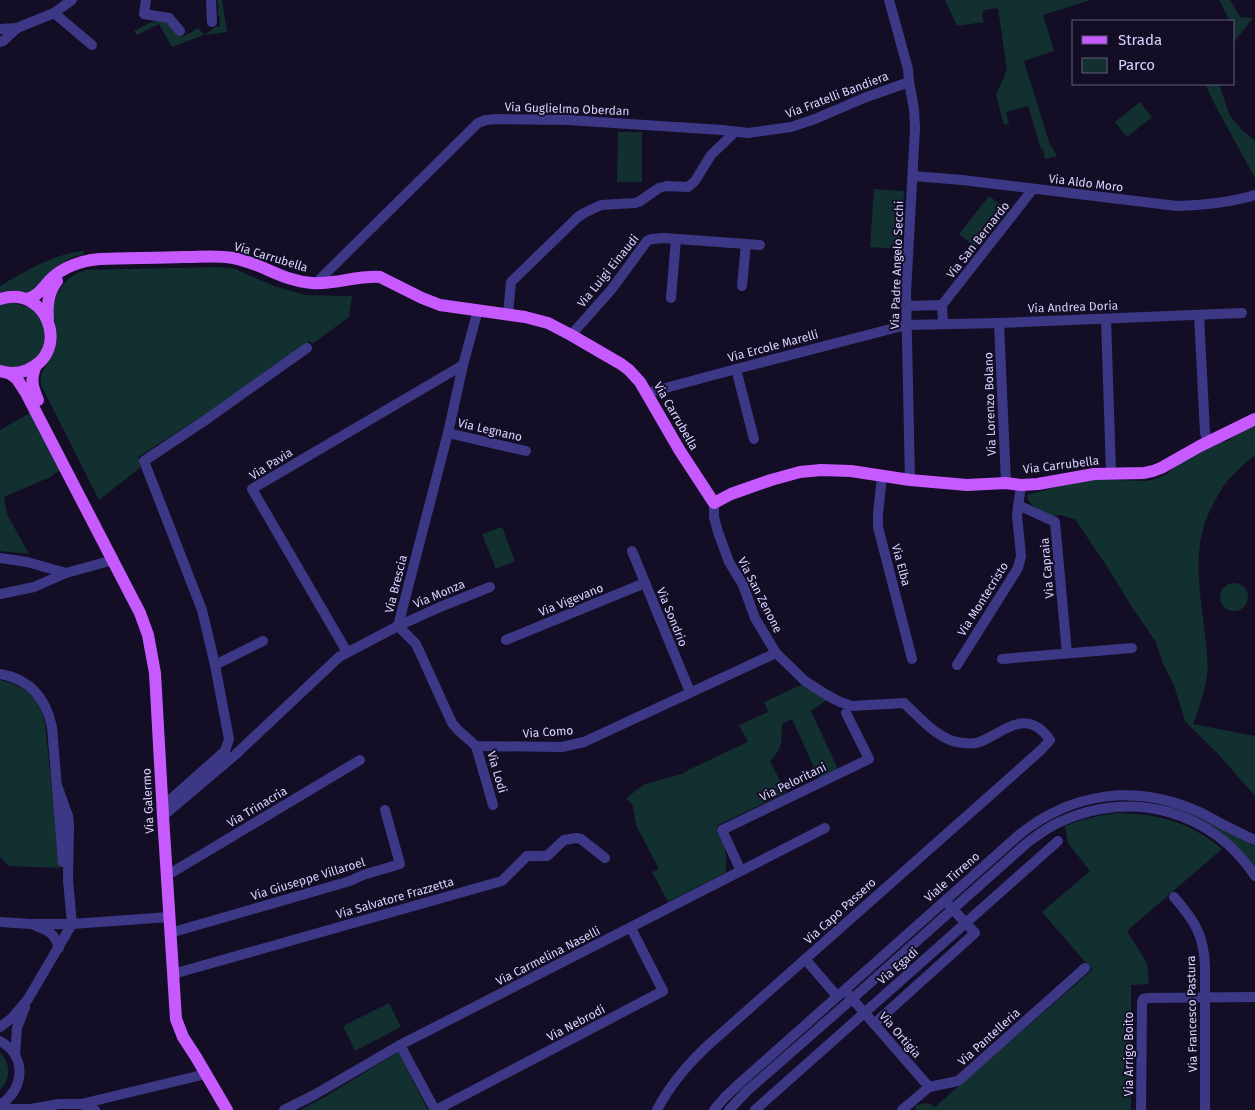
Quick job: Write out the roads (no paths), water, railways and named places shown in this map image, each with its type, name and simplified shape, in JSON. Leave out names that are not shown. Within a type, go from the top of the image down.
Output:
[{"type":"main road","name":"Via Carrubella","points":[[27,300],[38,294],[52,278],[75,264],[84,261],[100,259],[218,257],[241,260],[288,279],[315,284],[373,276],[380,277],[440,305],[539,320],[571,334],[629,370],[640,382],[680,451],[714,503],[731,494],[771,480],[800,472],[821,470],[852,471],[967,486],[1006,483],[1021,485],[1094,474],[1144,474],[1154,471],[1255,419]]},
{"type":"main road","points":[[5,372],[23,371],[36,365],[46,354],[51,333],[48,319],[48,302],[53,287],[66,269]]},
{"type":"main road","points":[[0,299],[15,297],[27,300],[37,305],[48,319]]},
{"type":"main road","points":[[36,365],[32,378],[34,390],[66,458],[79,494]]},
{"type":"main road","points":[[5,372],[17,379],[22,385],[79,494]]},
{"type":"main road","name":"Via Galermo","points":[[79,494],[145,626],[152,655],[156,688],[166,876],[178,1026],[224,1109]]},
{"type":"street","points":[[0,29],[17,28],[54,13],[72,0]]},
{"type":"street","points":[[146,0],[144,14],[169,18],[180,31]]},
{"type":"street","points":[[211,0],[212,22]]},
{"type":"street","name":"Via Fratelli Bandiera","points":[[735,132],[748,133],[790,127],[909,82],[908,69],[889,0]]},
{"type":"street","points":[[54,13],[92,45]]},
{"type":"street","points":[[0,42],[17,28]]},
{"type":"street","name":"Via Padre Angelo Secchi","points":[[909,82],[914,108],[915,128],[906,284],[910,480]]},
{"type":"street","name":"Via Guglielmo Oberdan","points":[[315,284],[478,123],[486,120],[568,120],[735,132]]},
{"type":"street","points":[[508,314],[511,282],[578,217],[601,205],[635,203],[659,188],[667,186],[688,187],[711,155],[735,132]]},
{"type":"street","name":"Via Aldo Moro","points":[[913,176],[962,180],[1177,206],[1219,203],[1255,195]]},
{"type":"street","name":"Via San Bernardo","points":[[942,305],[1033,189]]},
{"type":"street","name":"Via Luigi Einaudi","points":[[571,334],[611,290],[647,241],[658,238],[760,245]]},
{"type":"street","points":[[671,298],[676,239]]},
{"type":"street","points":[[742,286],[746,244]]},
{"type":"street","points":[[906,306],[942,305],[943,323]]},
{"type":"street","name":"Via Brescia","points":[[162,812],[235,755],[339,657],[398,626],[478,310]]},
{"type":"street","name":"Via Andrea Doria","points":[[906,324],[999,323],[1242,312]]},
{"type":"street","points":[[1199,314],[1205,433],[1209,442]]},
{"type":"street","points":[[1106,319],[1111,473]]},
{"type":"street","name":"Via Lorenzo Bolano","points":[[999,323],[1006,483]]},
{"type":"street","name":"Via Ercole Marelli","points":[[647,393],[906,324]]},
{"type":"street","points":[[162,812],[225,751],[229,739],[202,610],[144,461],[246,393],[307,348]]},
{"type":"street","name":"Via Pavia","points":[[347,652],[252,489],[463,365]]},
{"type":"street","points":[[736,368],[754,439]]},
{"type":"street","name":"Via Legnano","points":[[448,433],[526,452]]},
{"type":"street","name":"Via Elba","points":[[882,476],[878,527],[912,659]]},
{"type":"street","name":"Via Montecristo","points":[[957,665],[1018,568],[1021,556],[1017,515],[1021,485]]},
{"type":"street","name":"Via San Zenone","points":[[714,503],[714,517],[718,532],[729,562],[743,584],[755,618],[776,653],[805,681],[840,702],[852,706],[904,703],[931,728],[955,742],[975,743],[1008,727],[1021,724],[1035,726],[1042,730],[1050,740]]},
{"type":"street","name":"Via Capraia","points":[[1018,505],[1056,522],[1067,653]]},
{"type":"street","name":"Via Sondrio","points":[[632,551],[690,692]]},
{"type":"street","points":[[0,558],[26,562],[66,573]]},
{"type":"street","points":[[0,594],[34,587],[66,573],[113,560]]},
{"type":"street","name":"Via Vigevano","points":[[506,640],[645,583]]},
{"type":"street","name":"Via Monza","points":[[398,626],[490,587]]},
{"type":"street","points":[[398,626],[416,644],[452,723],[476,746]]},
{"type":"street","points":[[215,665],[263,641]]},
{"type":"street","points":[[1002,659],[1132,648]]},
{"type":"street","name":"Via Como","points":[[476,746],[546,747],[584,742],[776,653]]},
{"type":"street","points":[[0,674],[9,675],[21,680],[35,691],[49,715],[63,817],[70,833],[68,880],[72,924],[28,999],[12,1018],[0,1027]]},
{"type":"street","name":"Via Peloritani","points":[[741,871],[722,830],[869,759],[846,713]]},
{"type":"street","name":"Via Capo Passero","points":[[657,1110],[671,1086],[690,1063],[1050,740]]},
{"type":"street","name":"Via Lodi","points":[[476,746],[493,805]]},
{"type":"street","name":"Via Trinacria","points":[[166,876],[360,760]]},
{"type":"street","name":"Viale Tirreno","points":[[729,1110],[743,1087],[841,993],[1026,830],[1059,810],[1086,800],[1126,795],[1142,796],[1166,800],[1197,811],[1255,840]]},
{"type":"street","points":[[1164,811],[1166,800]]},
{"type":"street","name":"Viale Tirreno","points":[[714,1110],[725,1097],[743,1087],[852,999],[1027,843],[1061,821],[1082,813],[1110,807],[1130,806],[1164,811],[1193,820],[1203,826],[1236,852],[1255,876]]},
{"type":"street","name":"Via Giuseppe Villaroel","points":[[170,933],[350,881],[400,864],[385,810]]},
{"type":"street","name":"Via Carmelina Naselli","points":[[284,1110],[314,1095],[400,1045],[825,828]]},
{"type":"street","name":"Via Salvatore Frazzetta","points":[[173,974],[502,881],[527,856],[547,856],[564,840],[570,838],[580,838],[605,858]]},
{"type":"street","name":"Via Egadi","points":[[755,1110],[1058,841]]},
{"type":"street","name":"Via Francesco Pastura","points":[[1174,897],[1196,926],[1202,941],[1205,997],[1205,1110]]},
{"type":"street","points":[[874,1024],[975,933],[945,900]]},
{"type":"street","points":[[0,922],[72,924],[169,917]]},
{"type":"street","points":[[30,924],[66,935]]},
{"type":"street","name":"Via Nebrodi","points":[[400,1045],[436,1110],[663,991],[631,928]]},
{"type":"street","points":[[46,930],[56,939],[59,948]]},
{"type":"street","name":"Via Ortigia","points":[[805,959],[841,993],[852,999],[929,1086]]},
{"type":"street","name":"Via Pantelleria","points":[[929,1086],[958,1081],[1085,968]]},
{"type":"street","points":[[1205,997],[1255,997]]},
{"type":"street","name":"Via Arrigo Boito","points":[[1141,1110],[1143,999],[1205,997]]},
{"type":"street","points":[[15,1055],[17,1028],[28,999]]},
{"type":"street","points":[[0,1041],[10,1047],[19,1064],[20,1073],[15,1091],[2,1104],[14,1109],[31,1109],[59,1104],[81,1104],[206,1074]]},
{"type":"street","points":[[902,1110],[929,1086]]},
{"type":"street","points":[[81,1104],[95,1110]]}]
